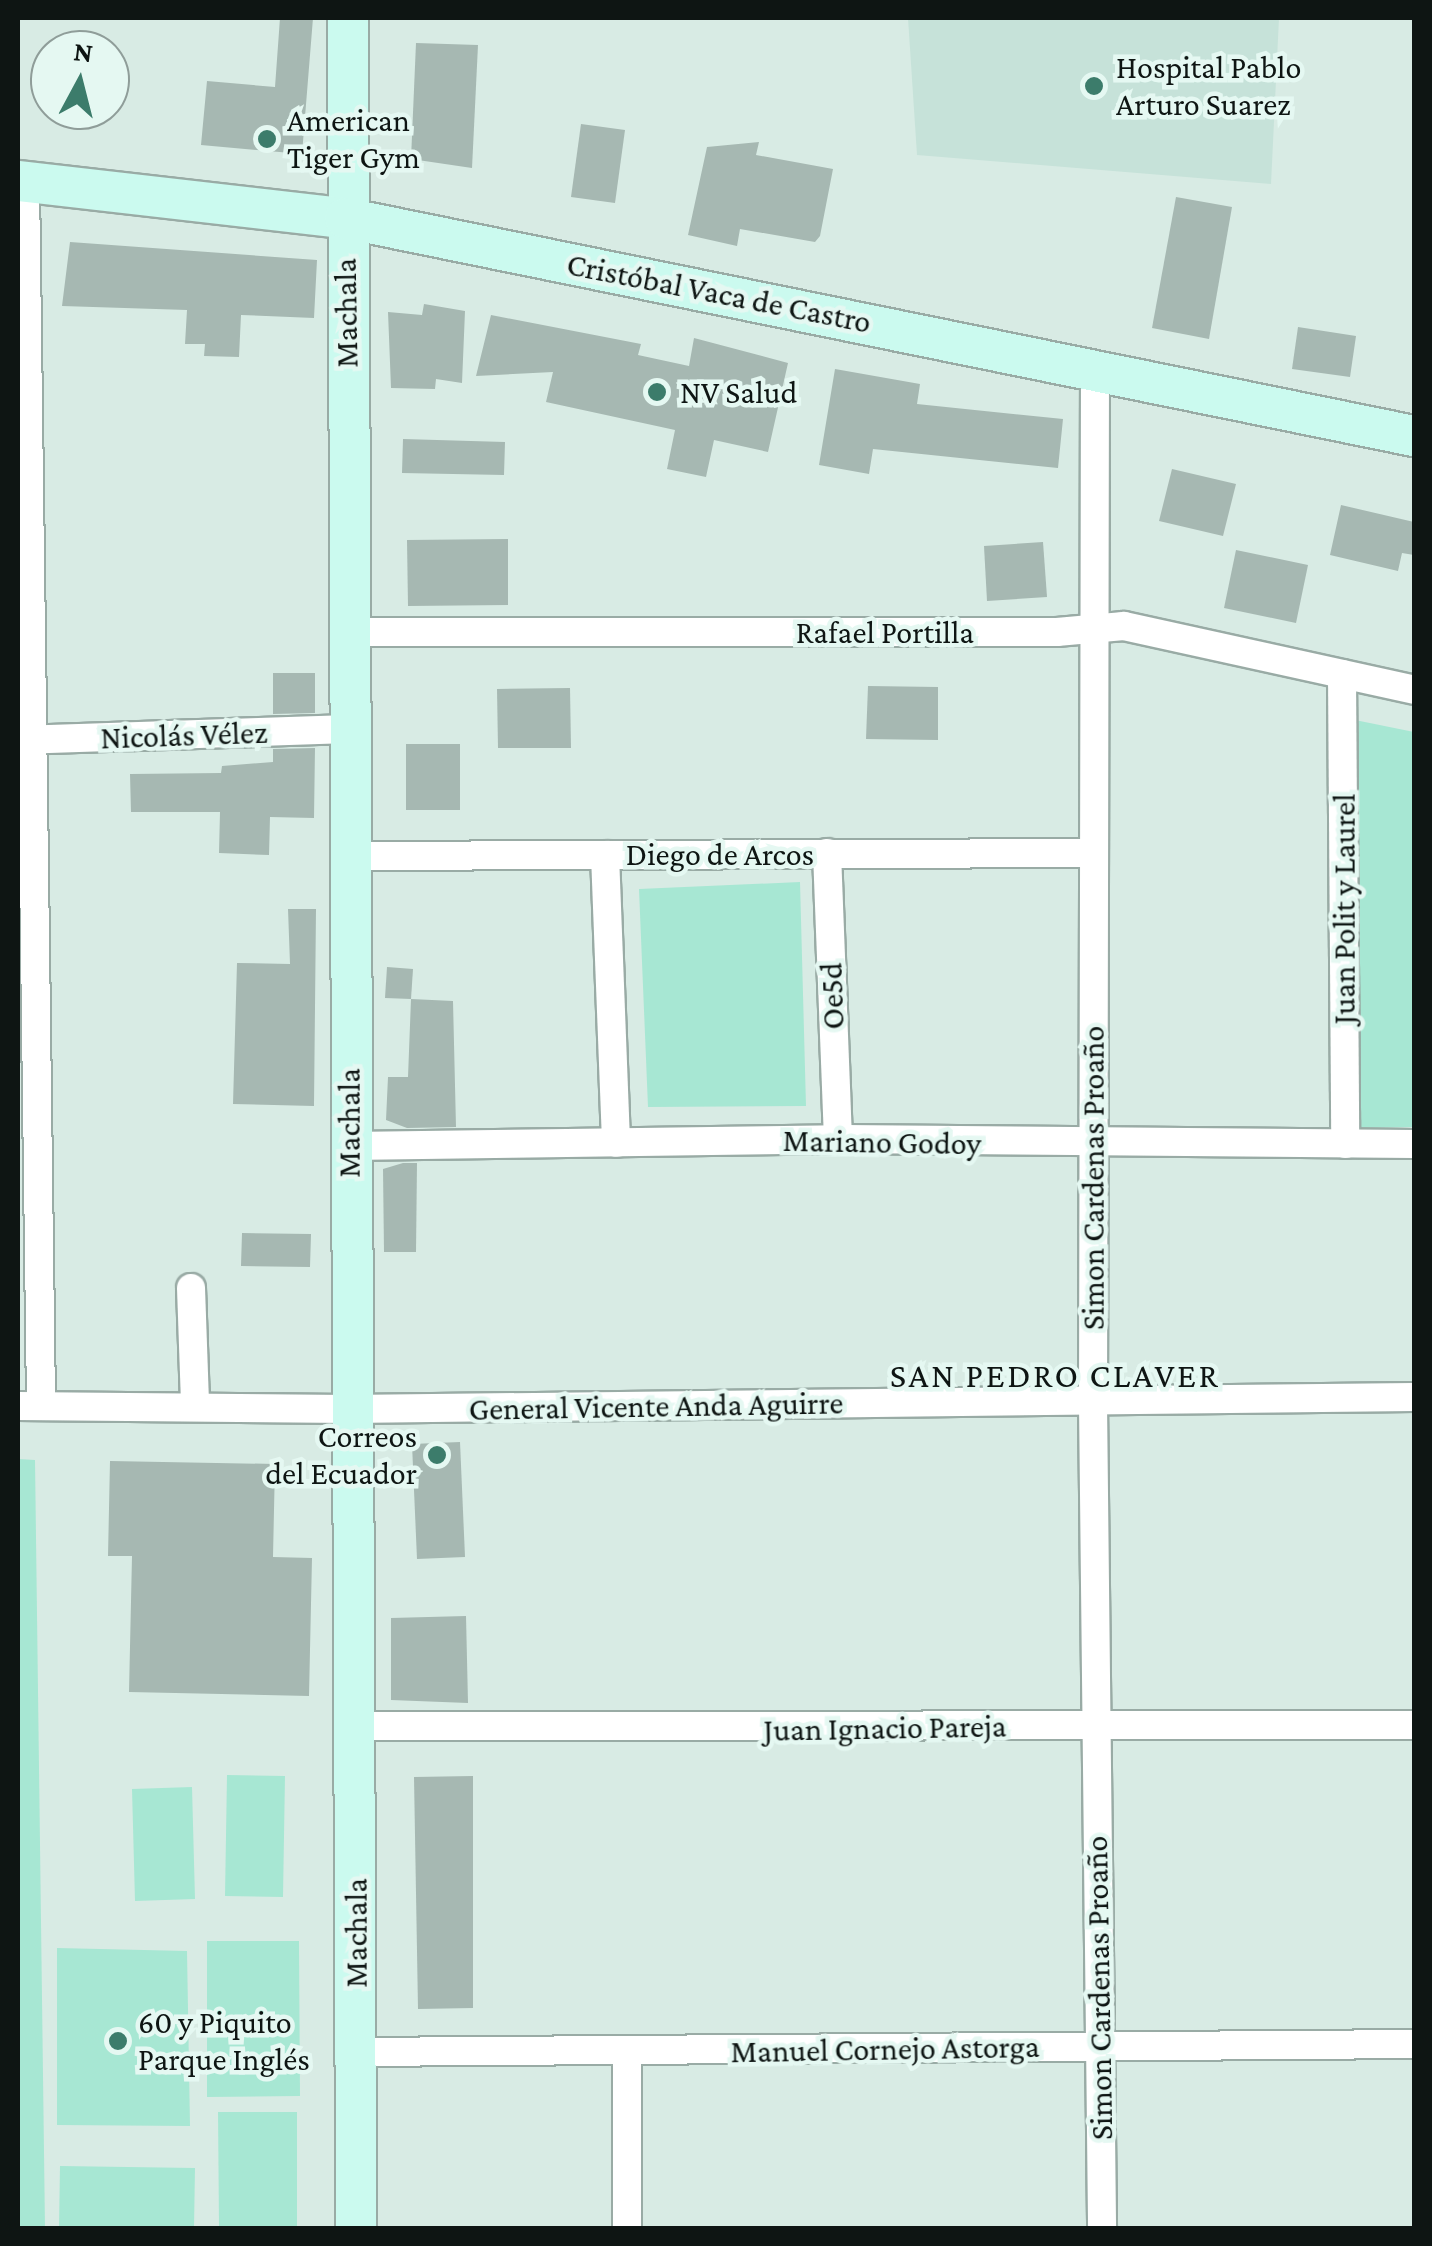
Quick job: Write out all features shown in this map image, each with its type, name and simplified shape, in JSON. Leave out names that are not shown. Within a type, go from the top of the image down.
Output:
[{"type":"main road","name":"Machala","points":[[348,18],[345,218],[350,729],[349,1409],[356,1726],[356,2228]]},
{"type":"main road","name":"Cristóbal Vaca de Castro","points":[[22,181],[345,218],[1414,436]]},
{"type":"street","points":[[22,181],[29,1406]]},
{"type":"street","name":"Simon Cardenas Proaño","points":[[1095,368],[1092,1145],[1102,2228]]},
{"type":"street","name":"Rafael Portilla","points":[[349,632],[1124,626],[1414,690]]},
{"type":"street","name":"Juan Polit y Laurel","points":[[1342,674],[1345,1144]]},
{"type":"street","name":"Nicolás Vélez","points":[[26,740],[350,729]]},
{"type":"street","name":"Oe5d","points":[[826,853],[838,1139]]},
{"type":"street","name":"Diego de Arcos","points":[[349,856],[1092,853]]},
{"type":"street","points":[[604,854],[616,1142]]},
{"type":"street","name":"Mariano Godoy","points":[[350,1146],[838,1139],[1092,1145],[1414,1144]]},
{"type":"street","points":[[190,1288],[195,1405]]},
{"type":"street","name":"General Vicente Anda Aguirre","points":[[29,1406],[349,1409],[1414,1397]]},
{"type":"street","name":"Juan Ignacio Pareja","points":[[356,1726],[1414,1724]]},
{"type":"street","name":"Manuel Cornejo Astorga","points":[[354,2052],[1414,2044]]},
{"type":"street","points":[[627,2052],[628,2228]]},
{"type":"shaded area","name":"Hospital Pablo Arturo Suarez","points":[[908,18],[1279,18],[1271,184],[917,155]]},
{"type":"green space","points":[[1355,720],[1414,732],[1414,1127],[1361,1128]]},
{"type":"green space","points":[[800,882],[806,1106],[648,1107],[639,889]]},
{"type":"green space","points":[[18,1459],[35,1460],[45,2228],[18,2228]]},
{"type":"green space","points":[[227,1775],[285,1776],[283,1897],[225,1896]]},
{"type":"green space","points":[[192,1787],[195,1899],[135,1901],[132,1789]]},
{"type":"green space","points":[[207,1941],[299,1941],[300,2096],[207,2097]]},
{"type":"green space","points":[[57,1948],[187,1951],[190,2126],[57,2125]]},
{"type":"green space","points":[[218,2112],[297,2112],[297,2226],[219,2226]]},
{"type":"green space","points":[[60,2166],[195,2168],[194,2228],[59,2228]]},
{"type":"building","points":[[280,18],[313,18],[302,154],[201,145],[207,81],[275,87]]},
{"type":"building","points":[[416,43],[478,45],[472,168],[411,159]]},
{"type":"building","points":[[581,124],[625,130],[615,203],[571,197]]},
{"type":"building","points":[[759,142],[756,155],[833,169],[820,236],[815,242],[740,229],[737,246],[688,235],[707,147]]},
{"type":"building","points":[[1176,197],[1232,207],[1209,339],[1152,328]]},
{"type":"building","points":[[70,242],[317,260],[314,318],[241,315],[239,357],[204,356],[205,344],[185,344],[187,310],[62,306]]},
{"type":"building","points":[[424,304],[465,311],[462,383],[436,379],[435,389],[391,388],[388,312],[422,315]]},
{"type":"building","points":[[491,315],[641,344],[638,355],[689,366],[694,338],[788,363],[768,452],[714,440],[706,477],[667,469],[675,430],[546,402],[553,372],[476,376]]},
{"type":"building","points":[[1298,327],[1356,336],[1350,377],[1292,369]]},
{"type":"building","points":[[835,369],[920,384],[917,404],[1063,419],[1058,468],[873,449],[869,474],[819,465]]},
{"type":"building","points":[[403,439],[505,442],[504,475],[402,473]]},
{"type":"building","points":[[1172,469],[1236,484],[1223,536],[1159,521]]},
{"type":"building","points":[[1341,505],[1414,522],[1414,555],[1402,553],[1398,571],[1330,555]]},
{"type":"building","points":[[508,539],[508,605],[408,606],[407,540]]},
{"type":"building","points":[[1043,542],[1047,597],[987,601],[984,546]]},
{"type":"building","points":[[1236,550],[1308,565],[1296,623],[1224,608]]},
{"type":"building","points":[[273,673],[315,673],[315,713],[273,714]]},
{"type":"building","points":[[868,686],[938,687],[938,740],[866,739]]},
{"type":"building","points":[[570,688],[571,748],[498,748],[497,689]]},
{"type":"building","points":[[406,744],[460,744],[460,810],[406,810]]},
{"type":"building","points":[[315,748],[314,818],[270,817],[269,855],[219,853],[220,812],[131,812],[130,774],[221,773],[222,766],[273,762],[273,749]]},
{"type":"building","points":[[288,909],[316,909],[314,1106],[233,1104],[237,963],[290,964]]},
{"type":"building","points":[[387,967],[413,969],[411,999],[385,998]]},
{"type":"building","points":[[411,999],[453,1001],[456,1127],[407,1128],[386,1120],[388,1077],[408,1077]]},
{"type":"building","points":[[417,1163],[416,1252],[384,1252],[383,1169]]},
{"type":"building","points":[[242,1233],[311,1234],[310,1267],[241,1266]]},
{"type":"building","points":[[460,1442],[465,1557],[417,1559],[412,1444]]},
{"type":"building","points":[[110,1461],[275,1464],[273,1557],[312,1558],[309,1696],[129,1692],[132,1556],[108,1556]]},
{"type":"building","points":[[466,1616],[468,1703],[391,1700],[391,1618]]},
{"type":"building","points":[[473,1776],[473,2008],[418,2009],[414,1777]]},
{"type":"place","name":"Hospital Pablo Arturo Suarez","points":[[1094,86]]},
{"type":"place","name":"American Tiger Gym","points":[[267,139]]},
{"type":"place","name":"NV Salud","points":[[657,392]]},
{"type":"place","name":"Correos del Ecuador","points":[[437,1455]]},
{"type":"place","name":"60 y Piquito Parque Inglés","points":[[118,2041]]},
{"type":"district","name":"SAN PEDRO CLAVER","points":[[1055,1376]]}]
